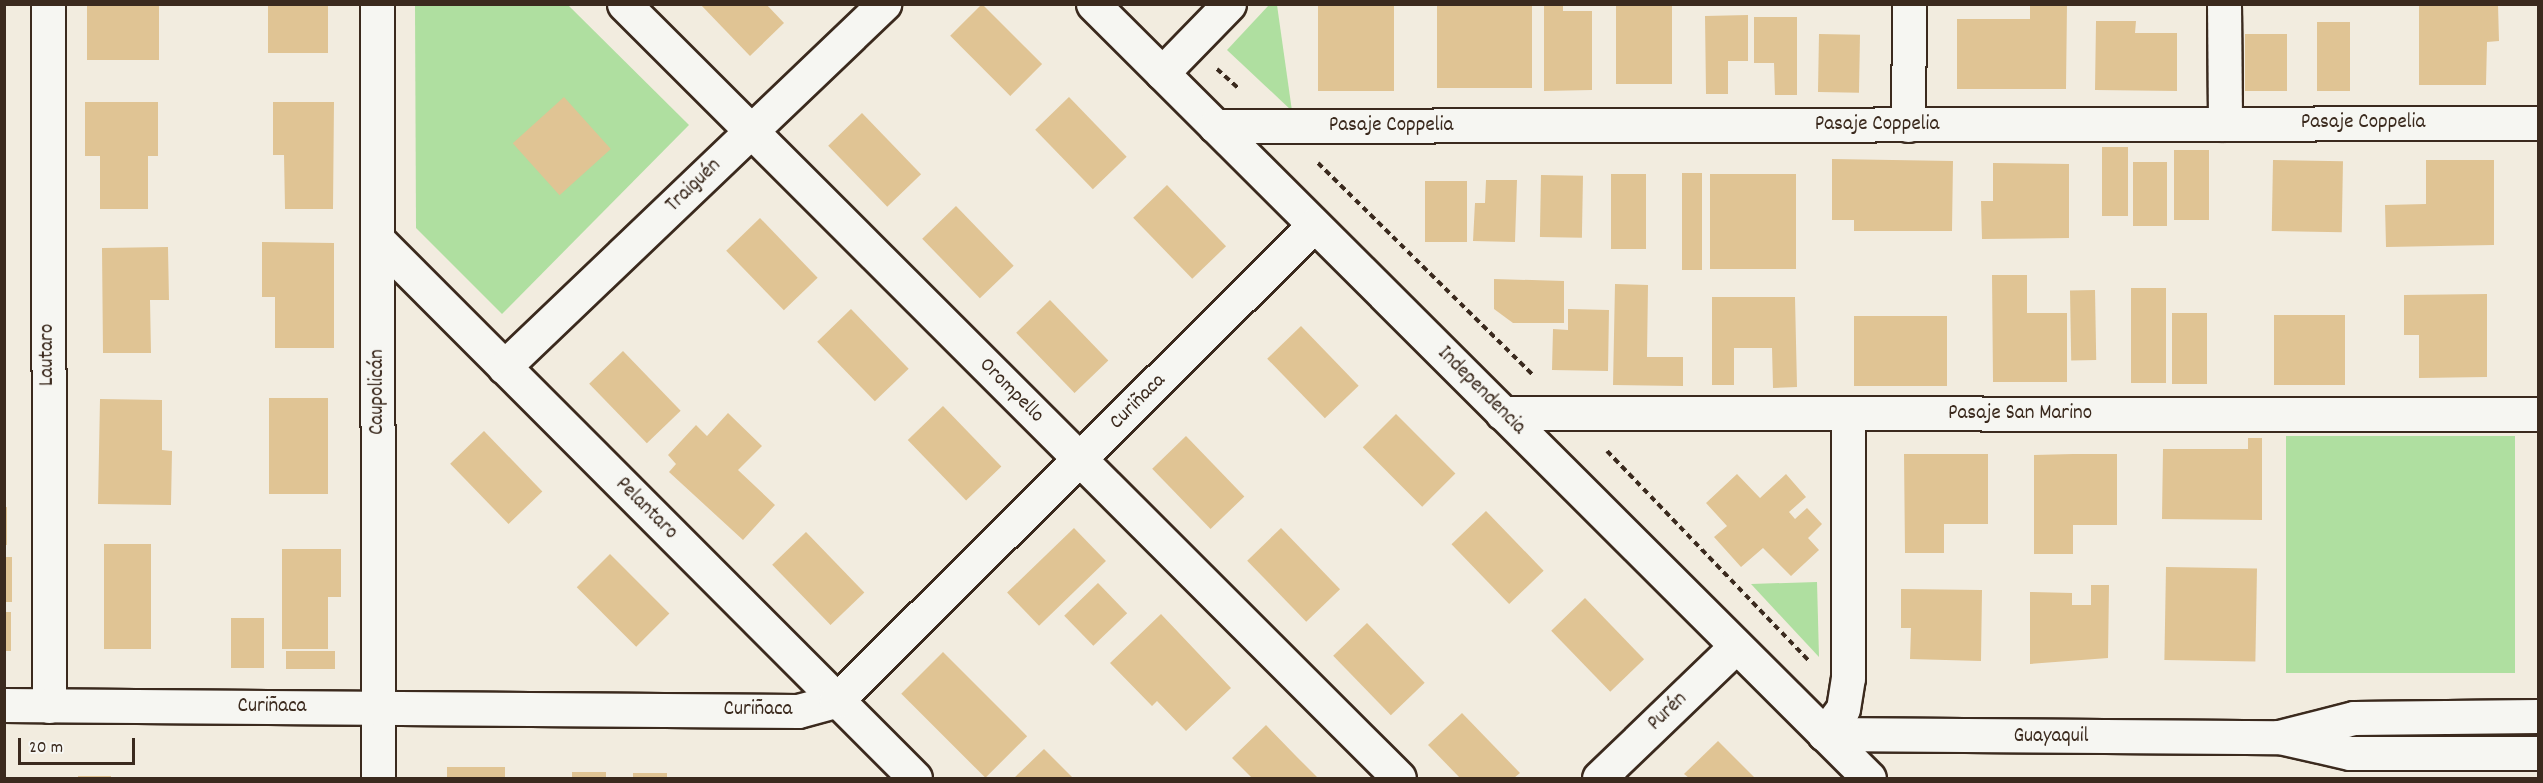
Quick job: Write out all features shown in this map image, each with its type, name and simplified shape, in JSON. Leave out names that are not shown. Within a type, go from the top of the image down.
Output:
[{"type":"street","name":"Lautaro","points":[[48,4],[49,705]]},
{"type":"street","name":"Caupolicán","points":[[377,4],[378,778]]},
{"type":"street","name":"Orompello","points":[[624,4],[1399,778]]},
{"type":"street","name":"Traiguén","points":[[504,367],[884,4]]},
{"type":"street","name":"Independencia","points":[[1093,4],[1869,778]]},
{"type":"street","points":[[1162,73],[1229,4]]},
{"type":"street","points":[[1908,125],[1909,4]]},
{"type":"street","points":[[2224,4],[2225,124]]},
{"type":"street","name":"Pasaje Coppelia","points":[[1215,126],[2538,123]]},
{"type":"street","name":"Curiñaca","points":[[4,705],[798,711],[836,701],[1314,225]]},
{"type":"street","name":"Pelantaro","points":[[378,240],[915,778]]},
{"type":"street","name":"Pasaje San Marino","points":[[1502,413],[2538,414]]},
{"type":"street","points":[[1824,734],[1837,720],[1845,698],[1848,414]]},
{"type":"street","name":"Purén","points":[[1599,778],[1736,646]]},
{"type":"street","name":"Guayaquil","points":[[2278,737],[2366,717],[2538,716]]},
{"type":"street","name":"Guayaquil","points":[[1824,734],[2278,737],[2350,753],[2538,753]]},
{"type":"path","points":[[1189,45],[1281,126],[1571,413],[1845,698]]},
{"type":"green space","points":[[415,5],[568,5],[689,125],[502,314],[416,228]]},
{"type":"green space","points":[[1269,5],[1277,5],[1292,111],[1227,50]]},
{"type":"green space","points":[[2286,436],[2515,436],[2515,673],[2286,673]]},
{"type":"green space","points":[[1817,582],[1819,657],[1751,584]]},
{"type":"building","points":[[87,4],[159,4],[159,60],[87,60]]},
{"type":"building","points":[[268,4],[328,4],[328,53],[268,53]]},
{"type":"building","points":[[700,4],[766,4],[784,23],[750,56]]},
{"type":"building","points":[[982,4],[1042,64],[1010,96],[950,36]]},
{"type":"building","points":[[1318,4],[1394,4],[1394,91],[1318,91]]},
{"type":"building","points":[[1437,4],[1532,4],[1532,88],[1437,88]]},
{"type":"building","points":[[1544,4],[1563,4],[1563,11],[1592,11],[1592,90],[1544,91]]},
{"type":"building","points":[[1616,4],[1672,4],[1672,84],[1616,84]]},
{"type":"building","points":[[2030,4],[2067,4],[2066,89],[1957,89],[1957,19],[2030,19]]},
{"type":"building","points":[[2419,4],[2498,4],[2499,41],[2487,42],[2486,85],[2419,85]]},
{"type":"building","points":[[1748,15],[1748,61],[1728,61],[1728,94],[1706,94],[1705,16]]},
{"type":"building","points":[[1754,17],[1797,17],[1797,95],[1775,95],[1774,63],[1754,63]]},
{"type":"building","points":[[2096,21],[2136,21],[2135,33],[2177,33],[2177,91],[2095,90]]},
{"type":"building","points":[[2317,22],[2350,22],[2350,91],[2317,91]]},
{"type":"building","points":[[1819,34],[1860,35],[1859,93],[1818,92]]},
{"type":"building","points":[[2245,34],[2287,34],[2287,91],[2245,91]]},
{"type":"building","points":[[564,97],[611,149],[560,195],[513,143]]},
{"type":"building","points":[[1069,97],[1127,157],[1093,189],[1035,130]]},
{"type":"building","points":[[85,102],[158,102],[158,156],[148,156],[148,209],[100,209],[100,156],[85,156]]},
{"type":"building","points":[[273,102],[334,102],[333,209],[285,209],[284,155],[273,155]]},
{"type":"building","points":[[862,113],[921,174],[887,207],[828,146]]},
{"type":"building","points":[[2102,147],[2128,147],[2128,216],[2102,216]]},
{"type":"building","points":[[2174,150],[2209,150],[2209,220],[2174,220]]},
{"type":"building","points":[[1832,159],[1953,161],[1952,231],[1854,231],[1854,220],[1832,220]]},
{"type":"building","points":[[2273,160],[2343,161],[2342,232],[2272,231]]},
{"type":"building","points":[[2426,160],[2494,160],[2494,245],[2386,247],[2385,205],[2426,204]]},
{"type":"building","points":[[2133,162],[2167,162],[2167,226],[2133,226]]},
{"type":"building","points":[[1993,163],[2069,164],[2069,238],[1982,239],[1981,201],[1993,201]]},
{"type":"building","points":[[1682,173],[1702,173],[1702,270],[1682,270]]},
{"type":"building","points":[[1611,174],[1646,174],[1646,249],[1611,249]]},
{"type":"building","points":[[1710,174],[1796,174],[1796,269],[1710,269]]},
{"type":"building","points":[[1541,175],[1583,176],[1582,238],[1540,237]]},
{"type":"building","points":[[1486,180],[1517,180],[1515,242],[1473,241],[1475,203],[1485,203]]},
{"type":"building","points":[[1425,181],[1467,181],[1467,242],[1425,242]]},
{"type":"building","points":[[1167,185],[1226,246],[1192,279],[1133,218]]},
{"type":"building","points":[[956,206],[1014,266],[980,298],[922,239]]},
{"type":"building","points":[[760,218],[818,278],[784,310],[726,251]]},
{"type":"building","points":[[262,242],[334,243],[334,348],[275,348],[275,297],[262,297]]},
{"type":"building","points":[[168,247],[169,300],[150,300],[151,353],[103,353],[102,248]]},
{"type":"building","points":[[1992,275],[2027,275],[2027,313],[2067,313],[2067,382],[1993,382]]},
{"type":"building","points":[[1494,279],[1564,281],[1564,323],[1513,323],[1494,309]]},
{"type":"building","points":[[1615,284],[1648,285],[1647,357],[1683,357],[1683,386],[1613,385]]},
{"type":"building","points":[[2131,288],[2166,288],[2166,383],[2131,383]]},
{"type":"building","points":[[2070,290],[2095,290],[2096,360],[2071,360]]},
{"type":"building","points":[[2487,294],[2487,377],[2419,378],[2419,335],[2404,335],[2404,295]]},
{"type":"building","points":[[1712,297],[1795,297],[1797,387],[1773,388],[1772,348],[1734,348],[1734,385],[1712,385]]},
{"type":"building","points":[[1050,300],[1108,360],[1075,393],[1016,333]]},
{"type":"building","points":[[851,309],[909,369],[875,401],[817,342]]},
{"type":"building","points":[[1568,309],[1609,310],[1608,371],[1552,370],[1553,329],[1568,330]]},
{"type":"building","points":[[2172,313],[2207,313],[2207,384],[2172,384]]},
{"type":"building","points":[[2274,315],[2345,315],[2345,385],[2274,385]]},
{"type":"building","points":[[1854,316],[1947,316],[1947,386],[1854,386]]},
{"type":"building","points":[[1301,326],[1359,386],[1325,418],[1267,359]]},
{"type":"building","points":[[623,351],[681,411],[647,443],[589,384]]},
{"type":"building","points":[[269,398],[328,398],[328,494],[269,494]]},
{"type":"building","points":[[100,399],[162,400],[162,450],[172,451],[171,505],[98,504]]},
{"type":"building","points":[[943,406],[1001,466],[966,500],[908,440]]},
{"type":"building","points":[[728,413],[762,446],[738,470],[775,505],[743,540],[669,472],[676,464],[668,455],[696,425],[707,436]]},
{"type":"building","points":[[1396,414],[1455,473],[1422,507],[1363,447]]},
{"type":"building","points":[[484,431],[542,491],[509,524],[450,464]]},
{"type":"building","points":[[1186,436],[1244,496],[1211,529],[1152,469]]},
{"type":"building","points":[[2248,438],[2262,438],[2262,520],[2162,519],[2163,449],[2248,449]]},
{"type":"building","points":[[1904,454],[1988,454],[1988,524],[1944,524],[1944,553],[1905,553]]},
{"type":"building","points":[[2117,454],[2117,525],[2073,525],[2073,554],[2034,554],[2034,455]]},
{"type":"building","points":[[1737,474],[1760,498],[1786,474],[1806,497],[1789,512],[1795,519],[1807,508],[1822,524],[1808,538],[1819,550],[1791,576],[1763,548],[1741,567],[1714,537],[1727,526],[1706,503]]},
{"type":"building","points":[[4,507],[7,507],[7,545],[4,545]]},
{"type":"building","points":[[1486,511],[1544,571],[1509,604],[1451,544]]},
{"type":"building","points":[[1074,528],[1106,561],[1039,626],[1007,593]]},
{"type":"building","points":[[1281,528],[1340,589],[1306,622],[1247,561]]},
{"type":"building","points":[[806,532],[864,592],[831,625],[772,565]]},
{"type":"building","points":[[104,544],[151,544],[151,649],[104,649]]},
{"type":"building","points":[[282,549],[341,549],[341,597],[328,597],[328,649],[282,649]]},
{"type":"building","points":[[610,554],[669,613],[636,647],[577,587]]},
{"type":"building","points":[[4,557],[12,557],[12,602],[4,602]]},
{"type":"building","points":[[2166,567],[2257,569],[2255,662],[2164,660]]},
{"type":"building","points":[[1098,583],[1127,613],[1093,646],[1064,616]]},
{"type":"building","points":[[2091,585],[2109,585],[2108,658],[2030,664],[2030,592],[2072,593],[2072,605],[2091,605]]},
{"type":"building","points":[[1901,589],[1982,590],[1981,661],[1910,659],[1911,628],[1901,628]]},
{"type":"building","points":[[1585,598],[1644,659],[1610,692],[1551,631]]},
{"type":"building","points":[[5,612],[11,612],[11,651],[5,651]]},
{"type":"building","points":[[1161,614],[1231,688],[1186,731],[1157,701],[1152,706],[1110,663]]},
{"type":"building","points":[[231,618],[264,618],[264,668],[231,668]]},
{"type":"building","points":[[1367,623],[1425,683],[1391,715],[1333,656]]},
{"type":"building","points":[[286,651],[335,651],[335,669],[286,669]]},
{"type":"building","points":[[943,652],[1027,736],[985,778],[901,694]]},
{"type":"building","points":[[1462,713],[1520,773],[1514,778],[1460,778],[1428,745]]},
{"type":"building","points":[[1266,725],[1318,778],[1252,778],[1232,758]]},
{"type":"building","points":[[1718,741],[1755,778],[1689,778],[1684,774]]},
{"type":"building","points":[[1044,749],[1073,778],[1014,778]]},
{"type":"building","points":[[447,767],[505,767],[505,778],[447,778]]},
{"type":"building","points":[[572,772],[606,772],[606,778],[572,778]]},
{"type":"building","points":[[633,773],[667,773],[667,778],[633,778]]},
{"type":"building","points":[[78,776],[111,776],[111,778],[78,778]]}]
